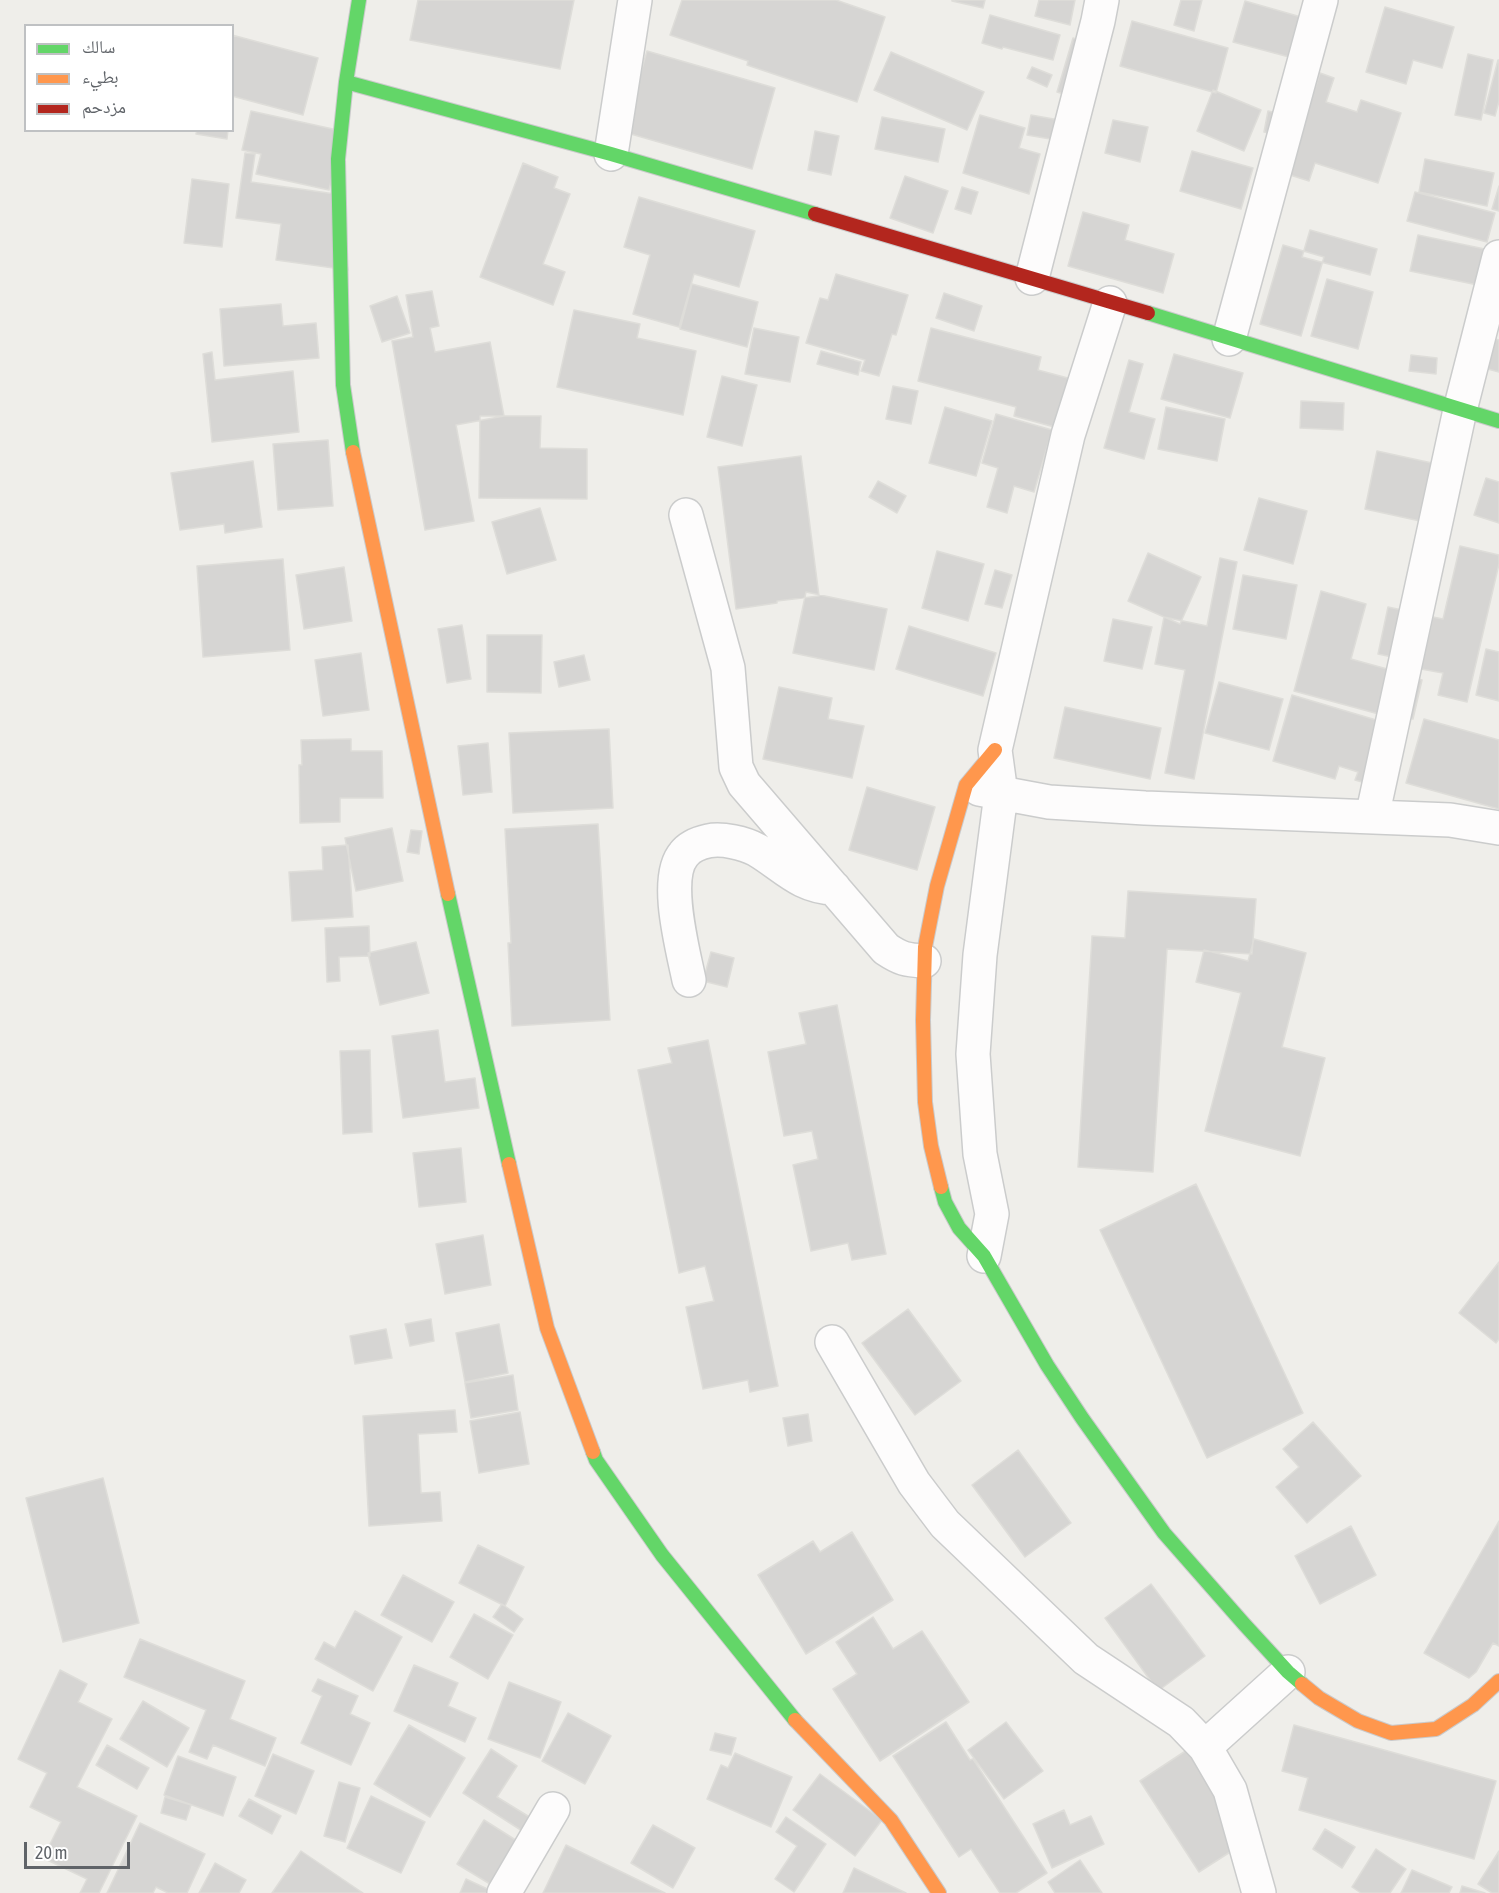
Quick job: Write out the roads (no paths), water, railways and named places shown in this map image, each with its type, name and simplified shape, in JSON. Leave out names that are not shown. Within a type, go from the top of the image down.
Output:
[{"type":"street","points":[[359,0],[346,82],[338,159],[343,385],[355,468],[474,1011],[547,1328],[596,1460],[662,1555],[793,1717],[891,1820],[939,1893]]},
{"type":"street","points":[[611,153],[635,0]]},
{"type":"street","points":[[1032,278],[1102,0]]},
{"type":"street","points":[[1228,339],[1322,0]]},
{"type":"street","points":[[346,82],[611,153],[1032,278],[1499,421]]},
{"type":"street","points":[[1372,817],[1460,410],[1499,257]]},
{"type":"street","points":[[984,1256],[992,1214],[980,1154],[972,1054],[980,955],[1001,794],[995,750],[1068,435],[1110,303]]},
{"type":"street","points":[[686,515],[728,668],[736,767],[744,784],[886,948],[899,958],[924,960]]},
{"type":"street","points":[[995,750],[966,785],[937,886],[924,960],[925,1102],[931,1146],[945,1202],[959,1228],[984,1256],[1047,1365],[1164,1533],[1288,1672],[1319,1698],[1358,1721],[1390,1733],[1436,1729],[1473,1705],[1499,1682]]},
{"type":"street","points":[[966,785],[1049,802],[1145,808],[1450,819],[1499,828]]},
{"type":"street","points":[[689,980],[675,908],[676,872],[683,854],[697,844],[715,840],[747,846],[756,849],[794,877],[823,888],[834,888]]},
{"type":"street","points":[[832,1342],[914,1483],[945,1524],[1086,1659],[1181,1722],[1205,1747],[1230,1790],[1259,1893]]},
{"type":"street","points":[[1205,1747],[1288,1672]]},
{"type":"street","points":[[504,1893],[553,1809]]}]
